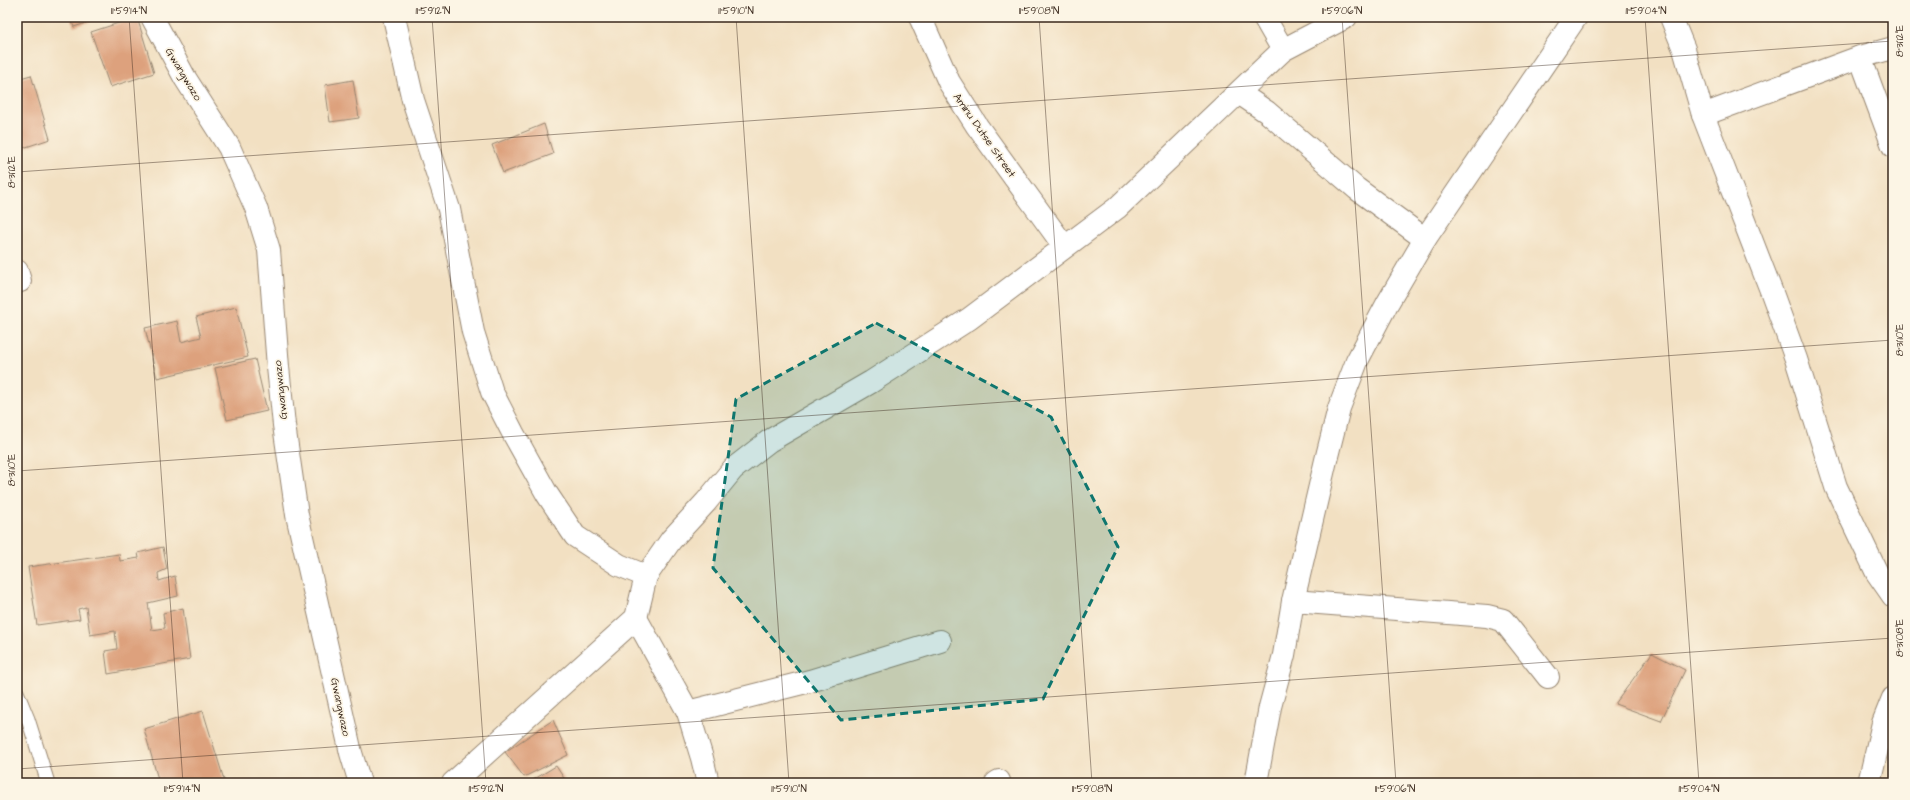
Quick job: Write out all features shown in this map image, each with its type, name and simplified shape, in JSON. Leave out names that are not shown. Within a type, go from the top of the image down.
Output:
[{"type":"street","name":"Gwangwazo","points":[[152,17],[185,78],[229,147],[256,208],[269,250],[279,382],[297,515],[351,753],[360,783]]},
{"type":"street","points":[[394,17],[413,100],[449,209],[473,332],[492,392],[524,453],[575,536],[619,565],[646,576]]},
{"type":"street","name":"Aminu Dutse Street","points":[[920,17],[949,82],[977,126],[1064,246]]},
{"type":"street","points":[[1264,17],[1283,50]]},
{"type":"street","points":[[453,783],[636,618],[646,576],[671,540],[706,502],[733,469],[768,441],[871,382],[969,319],[1064,246],[1117,208],[1283,50],[1346,17]]},
{"type":"street","points":[[1256,783],[1270,707],[1284,655],[1293,601],[1326,460],[1339,408],[1361,355],[1387,304],[1425,239],[1576,17]]},
{"type":"street","points":[[1671,17],[1684,49],[1703,115],[1790,344],[1836,487],[1877,573],[1893,596]]},
{"type":"street","points":[[1703,115],[1860,57],[1893,48]]},
{"type":"street","points":[[1860,57],[1893,146]]},
{"type":"street","points":[[1239,93],[1267,112],[1357,189],[1425,239]]},
{"type":"street","points":[[1293,601],[1486,616],[1503,620],[1548,677]]},
{"type":"street","points":[[636,618],[688,712],[708,783]]},
{"type":"street","points":[[688,712],[810,680],[940,641]]},
{"type":"street","points":[[1869,783],[1883,723],[1893,698]]},
{"type":"lane","points":[[17,692],[28,718],[48,783]]},
{"type":"highlighted area","points":[[876,323],[1051,417],[1118,547],[1043,699],[841,720],[713,568],[736,399]]},
{"type":"building","points":[[70,17],[103,17],[74,27]]},
{"type":"building","points":[[137,17],[154,73],[110,87],[91,32]]},
{"type":"building","points":[[31,75],[50,139],[17,150],[17,79]]},
{"type":"building","points":[[353,80],[359,118],[330,122],[325,85]]},
{"type":"building","points":[[544,124],[553,154],[503,173],[492,145]]},
{"type":"building","points":[[236,307],[248,357],[157,378],[145,328],[177,321],[181,342],[201,337],[196,317]]},
{"type":"building","points":[[255,359],[267,411],[227,420],[215,368]]},
{"type":"building","points":[[163,547],[167,569],[158,573],[159,581],[175,576],[178,596],[148,603],[152,630],[165,628],[163,613],[183,608],[190,659],[108,674],[105,651],[117,649],[115,631],[90,635],[86,607],[78,609],[80,619],[37,625],[28,567],[119,554],[120,561],[139,558],[138,553]]},
{"type":"building","points":[[1652,653],[1685,670],[1661,721],[1615,704]]},
{"type":"building","points":[[203,711],[225,783],[159,783],[144,729]]},
{"type":"building","points":[[553,720],[568,755],[524,777],[505,752]]},
{"type":"building","points":[[556,766],[567,783],[528,783]]}]
